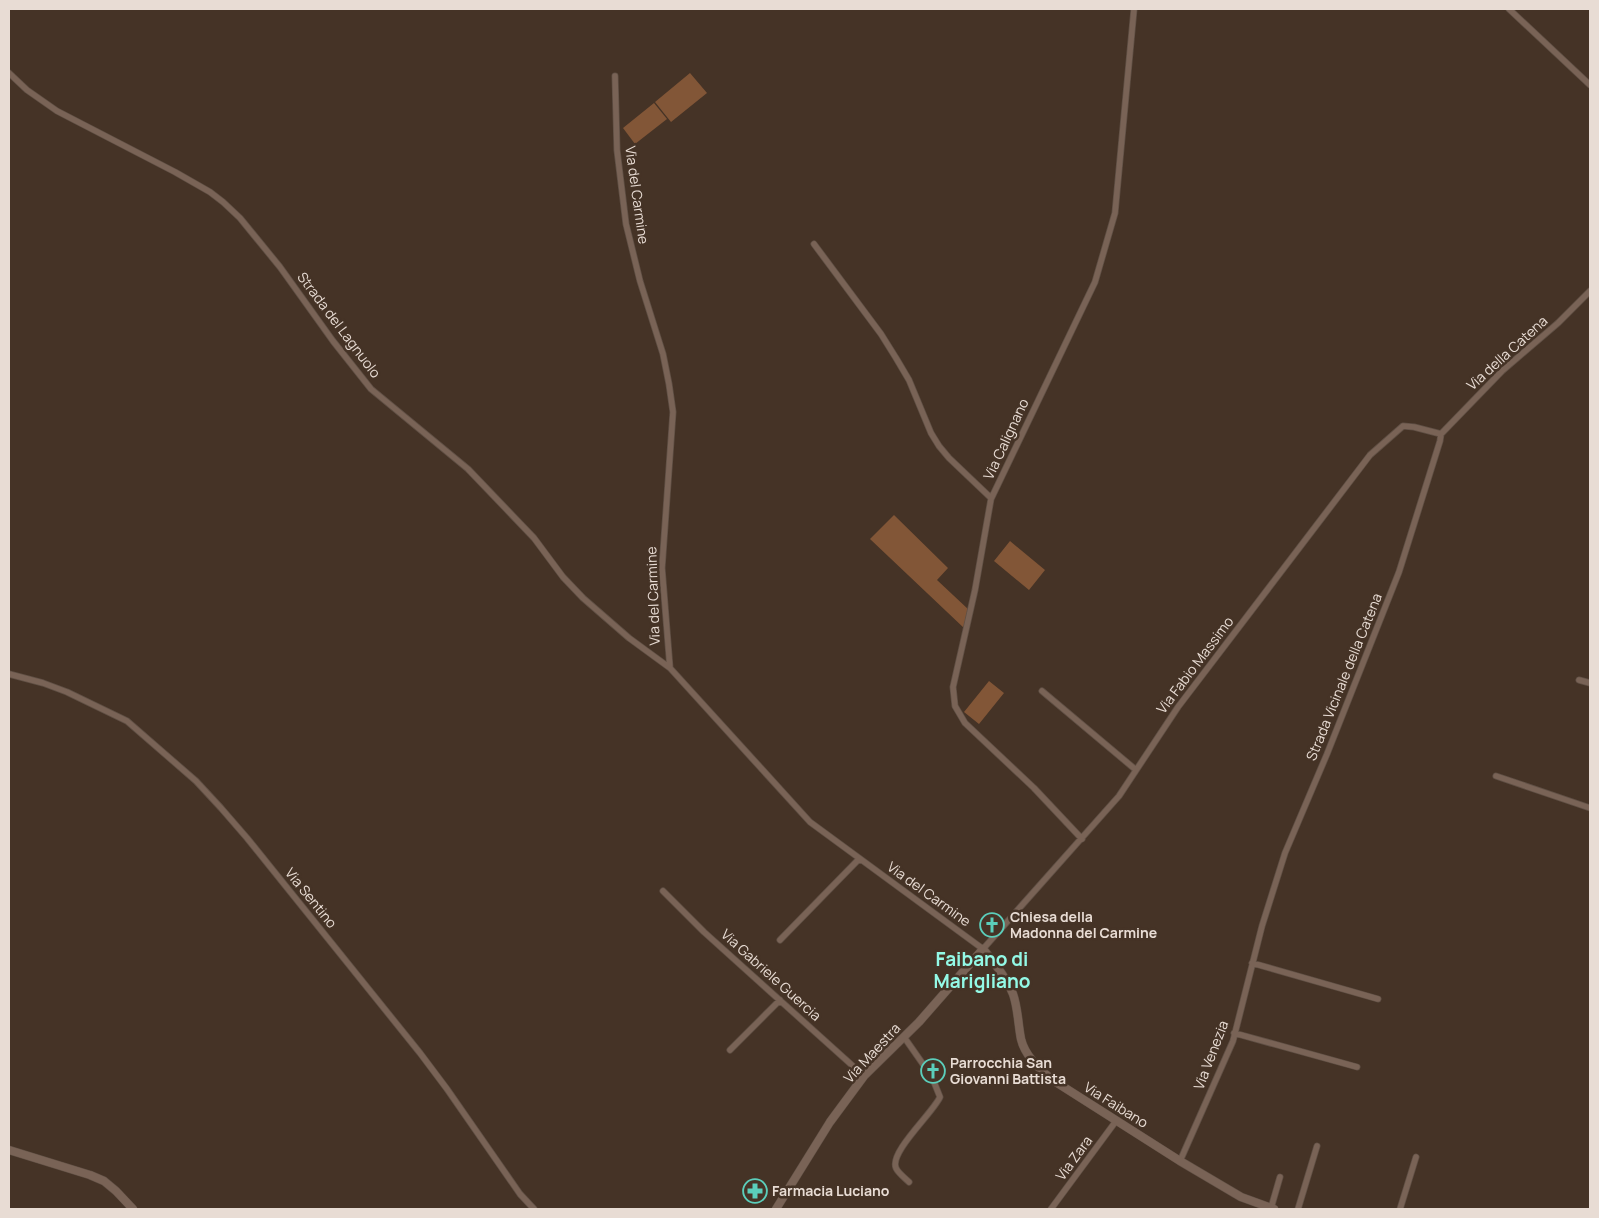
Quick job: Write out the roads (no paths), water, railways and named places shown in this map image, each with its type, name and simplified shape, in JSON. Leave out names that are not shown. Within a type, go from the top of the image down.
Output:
[{"type":"street","name":"Via Calignano","points":[[1082,839],[1034,788],[974,733],[961,718],[955,706],[953,686],[975,590],[992,498],[1095,282],[1106,250],[1115,213],[1134,9]]},
{"type":"street","points":[[1509,9],[1590,85]]},
{"type":"street","name":"Strada del Lagnuolo","points":[[9,73],[27,90],[56,111],[175,172],[210,192],[223,202],[240,218],[280,267],[371,389],[468,469],[534,538],[583,598],[630,638],[670,668]]},
{"type":"street","name":"Via del Carmine","points":[[615,76],[617,150],[626,224],[640,281],[663,354],[672,412],[662,568],[670,668],[810,822],[983,948]]},
{"type":"street","points":[[814,244],[881,334],[896,358],[909,380],[931,433],[939,446],[949,458],[992,498]]},
{"type":"street","name":"Via della Catena","points":[[1440,434],[1502,372],[1558,324],[1590,291]]},
{"type":"street","name":"Via Fabio Massimo","points":[[983,948],[1119,796],[1178,707],[1370,455],[1403,426],[1440,434]]},
{"type":"street","name":"Strada Vicinale della Catena","points":[[1262,926],[1293,830],[1327,754],[1402,565],[1440,441],[1440,434]]},
{"type":"street","name":"Via Sentino","points":[[9,674],[67,692],[127,721],[196,781],[234,823],[420,1053],[520,1194],[534,1209]]},
{"type":"street","points":[[1579,680],[1590,683]]},
{"type":"street","points":[[1042,691],[1136,770]]},
{"type":"street","points":[[1496,776],[1590,808]]},
{"type":"street","points":[[780,940],[859,859]]},
{"type":"street","name":"Via Gabriele Guercia","points":[[663,892],[704,932],[864,1076]]},
{"type":"street","name":"Via Venezia","points":[[1180,1161],[1234,1033],[1262,926]]},
{"type":"street","name":"Via Maestra","points":[[776,1209],[830,1122],[864,1076],[904,1037],[983,948]]},
{"type":"street","name":"Via Faibano","points":[[983,948],[1000,970],[1013,994],[1021,1040],[1026,1051],[1036,1065],[1051,1079],[1180,1161],[1241,1197],[1272,1209]]},
{"type":"street","points":[[1252,963],[1378,999]]},
{"type":"street","points":[[730,1050],[780,1000]]},
{"type":"street","points":[[1234,1033],[1357,1067]]},
{"type":"street","points":[[904,1037],[932,1077],[940,1097],[934,1108],[897,1155],[896,1169],[909,1182]]},
{"type":"street","name":"Via Zara","points":[[1051,1209],[1116,1121]]},
{"type":"street","points":[[1298,1209],[1317,1146]]},
{"type":"street","points":[[9,1150],[104,1181],[132,1209]]},
{"type":"street","points":[[1400,1209],[1416,1157]]},
{"type":"street","points":[[1272,1209],[1280,1177]]},
{"type":"place","name":"Chiesa della Madonna del Carmine","points":[[992,925]]},
{"type":"place","name":"Parrocchia San Giovanni Battista","points":[[933,1071]]},
{"type":"place","name":"Farmacia Luciano","points":[[755,1191]]},
{"type":"district","name":"Faibano di Marigliano","points":[[982,970]]}]
